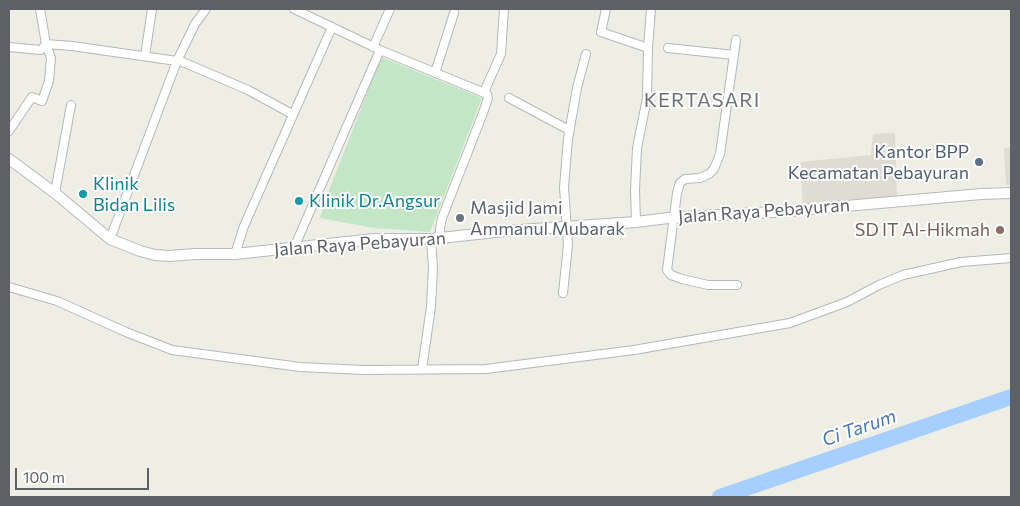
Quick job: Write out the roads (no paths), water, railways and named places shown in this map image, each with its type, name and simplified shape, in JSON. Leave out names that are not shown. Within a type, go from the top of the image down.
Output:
[{"type":"main road","name":"Jalan Raya Pebayuran","points":[[9,159],[55,192],[110,239],[155,255],[235,254],[374,239],[435,238],[566,226],[790,211],[1011,193]]},
{"type":"street","points":[[9,131],[32,98],[42,101],[49,81],[51,58],[46,44],[40,9]]},
{"type":"street","points":[[145,56],[152,9]]},
{"type":"street","points":[[110,239],[178,61],[195,24],[206,9]]},
{"type":"street","points":[[294,248],[376,49],[390,9]]},
{"type":"street","points":[[484,92],[501,54],[504,9]]},
{"type":"street","points":[[606,9],[601,32],[648,48]]},
{"type":"street","points":[[636,222],[636,164],[639,135],[647,98],[651,9]]},
{"type":"street","points":[[298,10],[376,49],[484,92],[488,98],[435,238],[431,307],[422,369]]},
{"type":"street","points":[[435,73],[454,13]]},
{"type":"street","points":[[235,254],[244,226],[332,26]]},
{"type":"street","points":[[736,40],[718,162],[714,169],[704,177],[681,181],[677,193],[667,270],[671,275],[708,285],[737,285]]},
{"type":"street","points":[[9,47],[41,50],[46,44]]},
{"type":"street","points":[[46,44],[178,61],[248,90],[292,114]]},
{"type":"street","points":[[668,48],[734,55]]},
{"type":"street","points":[[563,293],[567,259],[564,187],[569,130],[586,54]]},
{"type":"street","points":[[509,98],[569,130]]},
{"type":"street","points":[[55,192],[72,104]]},
{"type":"street","points":[[9,287],[57,301],[172,350],[300,367],[364,370],[509,367],[634,350],[790,323],[847,302],[884,282],[903,275],[961,262],[1011,258]]},
{"type":"waterway","name":"Ci Tarum","points":[[720,497],[1011,397]]},
{"type":"place","name":"Kantor BPP Kecamatan Pebayuran","points":[[979,162]]},
{"type":"place","name":"Klinik Bidan Lilis","points":[[83,194]]},
{"type":"place","name":"Klinik Dr.Angsur","points":[[299,201]]},
{"type":"place","name":"Masjid Jami Ammanul Mubarak","points":[[460,218]]},
{"type":"place","name":"SD IT Al-Hikmah","points":[[1000,230]]},
{"type":"district","name":"KERTASARI","points":[[702,100]]}]
